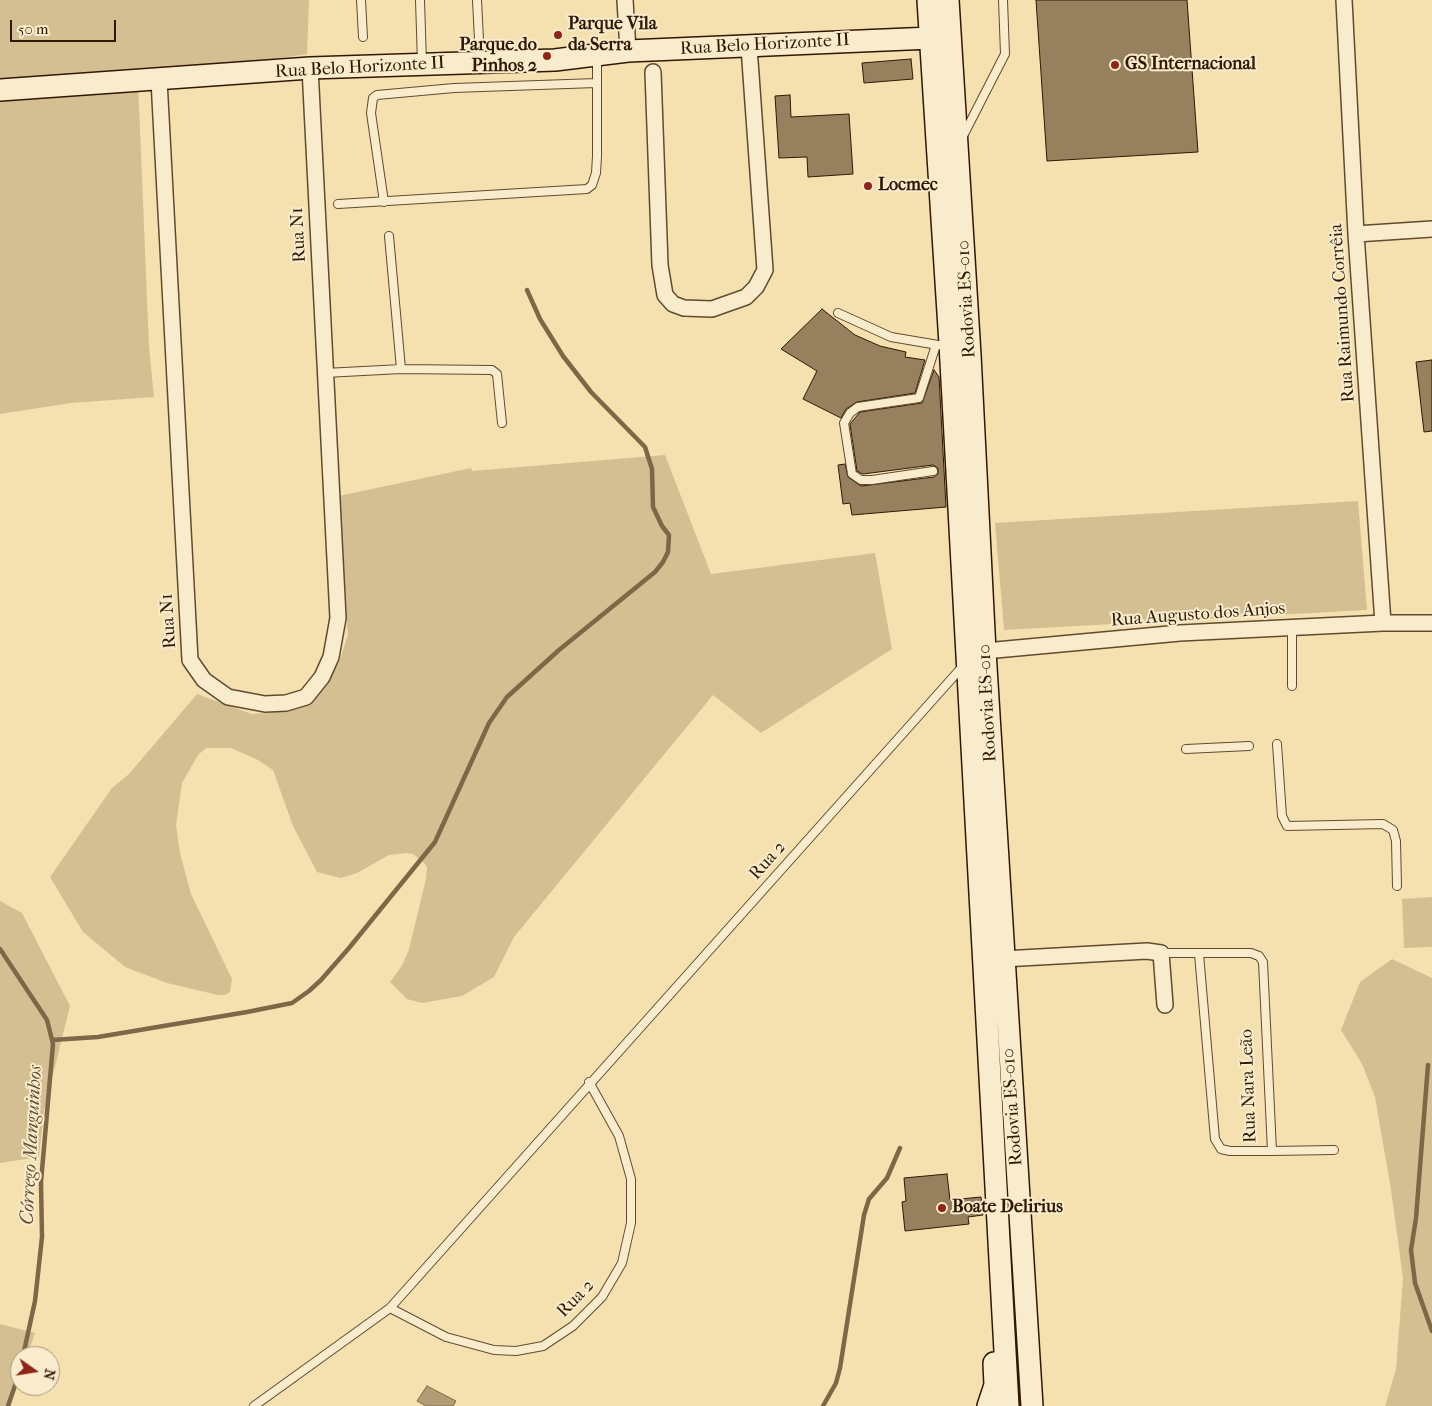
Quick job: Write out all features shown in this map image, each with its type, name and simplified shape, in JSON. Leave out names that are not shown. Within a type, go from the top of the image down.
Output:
[{"type":"main road","name":"Rodovia ES-010","points":[[928,0],[943,344],[976,656],[1003,959],[1032,1406]]},
{"type":"main road","name":"Rodovia ES-010","points":[[948,0],[958,146],[976,656],[1008,1406]]},
{"type":"main road","name":"Rua Belo Horizonte II","points":[[0,90],[310,68],[556,60],[628,51],[930,38]]},
{"type":"main road","points":[[988,1406],[994,1385],[991,1296],[1001,1267]]},
{"type":"street","points":[[625,0],[628,51]]},
{"type":"street","name":"Rua Raimundo Corrêia","points":[[1344,0],[1356,234],[1383,622]]},
{"type":"street","points":[[653,72],[660,265],[665,295],[673,304],[684,308],[712,309],[746,297],[756,288],[765,270],[749,47]]},
{"type":"street","name":"Rua N1","points":[[159,80],[190,660],[204,680],[228,696],[265,704],[286,703],[306,697],[322,677],[331,657],[338,618],[310,68]]},
{"type":"street","points":[[1356,234],[1432,229]]},
{"type":"street","name":"Rua Augusto dos Anjos","points":[[976,656],[1180,633],[1383,622],[1432,623]]},
{"type":"street","name":"Rua Nara Leão","points":[[1003,959],[1147,951],[1161,953]]},
{"type":"street","points":[[1161,953],[1165,1005]]},
{"type":"lane","points":[[361,0],[364,37]]},
{"type":"lane","points":[[420,0],[422,64]]},
{"type":"lane","points":[[477,0],[480,62]]},
{"type":"lane","points":[[958,146],[1005,54],[1003,0]]},
{"type":"lane","points":[[338,204],[587,189],[592,185],[596,173],[597,55]]},
{"type":"lane","points":[[384,202],[371,113],[372,98],[377,94],[454,88],[596,83]]},
{"type":"lane","points":[[389,236],[401,369]]},
{"type":"lane","points":[[838,313],[891,337],[943,344],[919,398],[858,407],[850,413],[844,423],[852,474],[861,480],[933,471]]},
{"type":"lane","points":[[325,373],[456,368],[495,371],[502,423]]},
{"type":"lane","points":[[1292,628],[1292,686]]},
{"type":"lane","name":"Rua 2","points":[[254,1406],[390,1308],[589,1082],[976,656]]},
{"type":"lane","points":[[1277,744],[1282,816],[1287,826],[1383,824],[1393,830],[1396,841],[1397,886]]},
{"type":"lane","points":[[1186,749],[1249,746]]},
{"type":"lane","name":"Rua Nara Leão","points":[[1161,953],[1251,953],[1259,956],[1263,962],[1272,1151],[1230,1151],[1221,1149],[1215,1139],[1199,954]]},
{"type":"lane","name":"Rua 2","points":[[390,1308],[446,1337],[494,1350],[516,1351],[543,1346],[573,1326],[602,1297],[622,1263],[631,1223],[631,1179],[618,1136],[589,1082]]},
{"type":"lane","points":[[1272,1151],[1334,1150]]},
{"type":"shaded area","points":[[0,0],[309,0],[307,54],[138,81],[149,346],[154,397],[71,403],[0,414]]},
{"type":"shaded area","points":[[665,455],[711,574],[875,553],[892,649],[761,733],[713,695],[514,937],[494,977],[462,996],[422,1003],[407,999],[390,982],[403,964],[409,949],[426,879],[427,867],[423,862],[413,854],[406,853],[389,855],[357,873],[341,878],[317,872],[293,826],[273,770],[258,760],[231,748],[206,748],[198,755],[182,783],[176,826],[180,853],[191,894],[232,979],[230,992],[225,995],[218,995],[167,983],[125,967],[83,932],[50,877],[112,788],[129,774],[197,694],[252,714],[286,711],[309,700],[338,665],[348,635],[334,497],[471,468],[472,471]]},
{"type":"shaded area","points":[[1358,501],[1367,610],[1004,630],[995,523]]},
{"type":"shaded area","points":[[1432,897],[1432,947],[1404,948],[1402,899]]},
{"type":"shaded area","points":[[0,901],[22,913],[70,1006],[44,1111],[39,1157],[0,1163]]},
{"type":"shaded area","points":[[1392,959],[1432,978],[1432,1406],[1385,1406],[1396,1369],[1403,1278],[1391,1190],[1375,1097],[1362,1064],[1341,1030],[1360,982]]},
{"type":"shaded area","points":[[0,1324],[35,1333],[30,1346],[10,1346],[10,1396],[13,1396],[9,1406],[0,1406]]},
{"type":"shaded area","points":[[427,1386],[456,1401],[453,1406],[426,1406],[417,1401]]},
{"type":"building","points":[[1036,0],[1187,0],[1198,152],[1047,161]]},
{"type":"building","points":[[911,59],[913,79],[864,83],[862,63]]},
{"type":"building","points":[[790,95],[791,117],[849,114],[853,174],[808,177],[807,157],[779,158],[775,96]]},
{"type":"building","points":[[822,309],[855,335],[880,346],[906,352],[905,357],[925,360],[915,393],[857,402],[846,409],[841,418],[803,399],[817,371],[781,349]]},
{"type":"building","points":[[1432,360],[1432,431],[1424,432],[1416,362]]},
{"type":"building","points":[[934,370],[939,377],[946,507],[852,515],[850,503],[843,504],[838,465],[845,464],[848,477],[861,486],[934,477],[938,474],[938,468],[933,465],[863,474],[857,471],[850,424],[860,412],[922,403]]},
{"type":"building","name":"Boate Delirius","points":[[947,1174],[950,1200],[981,1197],[983,1215],[968,1217],[969,1224],[905,1231],[902,1202],[906,1201],[904,1178]]},
{"type":"waterway","points":[[52,1040],[98,1037],[247,1012],[292,1003],[309,991],[349,948],[435,842],[489,723],[507,697],[559,650],[655,572],[663,562],[668,552],[669,535],[662,526],[653,507],[652,469],[645,447],[591,392],[563,356],[540,319],[527,290]]},
{"type":"waterway","name":"Córrego Manguinhos","points":[[0,949],[47,1020],[53,1044],[41,1182],[42,1237],[35,1301],[25,1346]]},
{"type":"waterway","points":[[1428,1065],[1416,1218],[1411,1250],[1415,1283],[1432,1331]]},
{"type":"waterway","points":[[823,1406],[836,1383],[840,1368],[864,1215],[869,1199],[887,1178],[900,1148]]},
{"type":"waterway","name":"Córrego Manguinhos","points":[[8,1406],[11,1396]]},
{"type":"place","name":"Parque Vila da Serra","points":[[558,35]]},
{"type":"place","name":"Parque do Pinhos 2","points":[[547,56]]},
{"type":"place","name":"GS Internacional","points":[[1115,65]]},
{"type":"place","name":"Locmec","points":[[868,186]]},
{"type":"place","name":"Boate Delirius","points":[[942,1208]]}]
